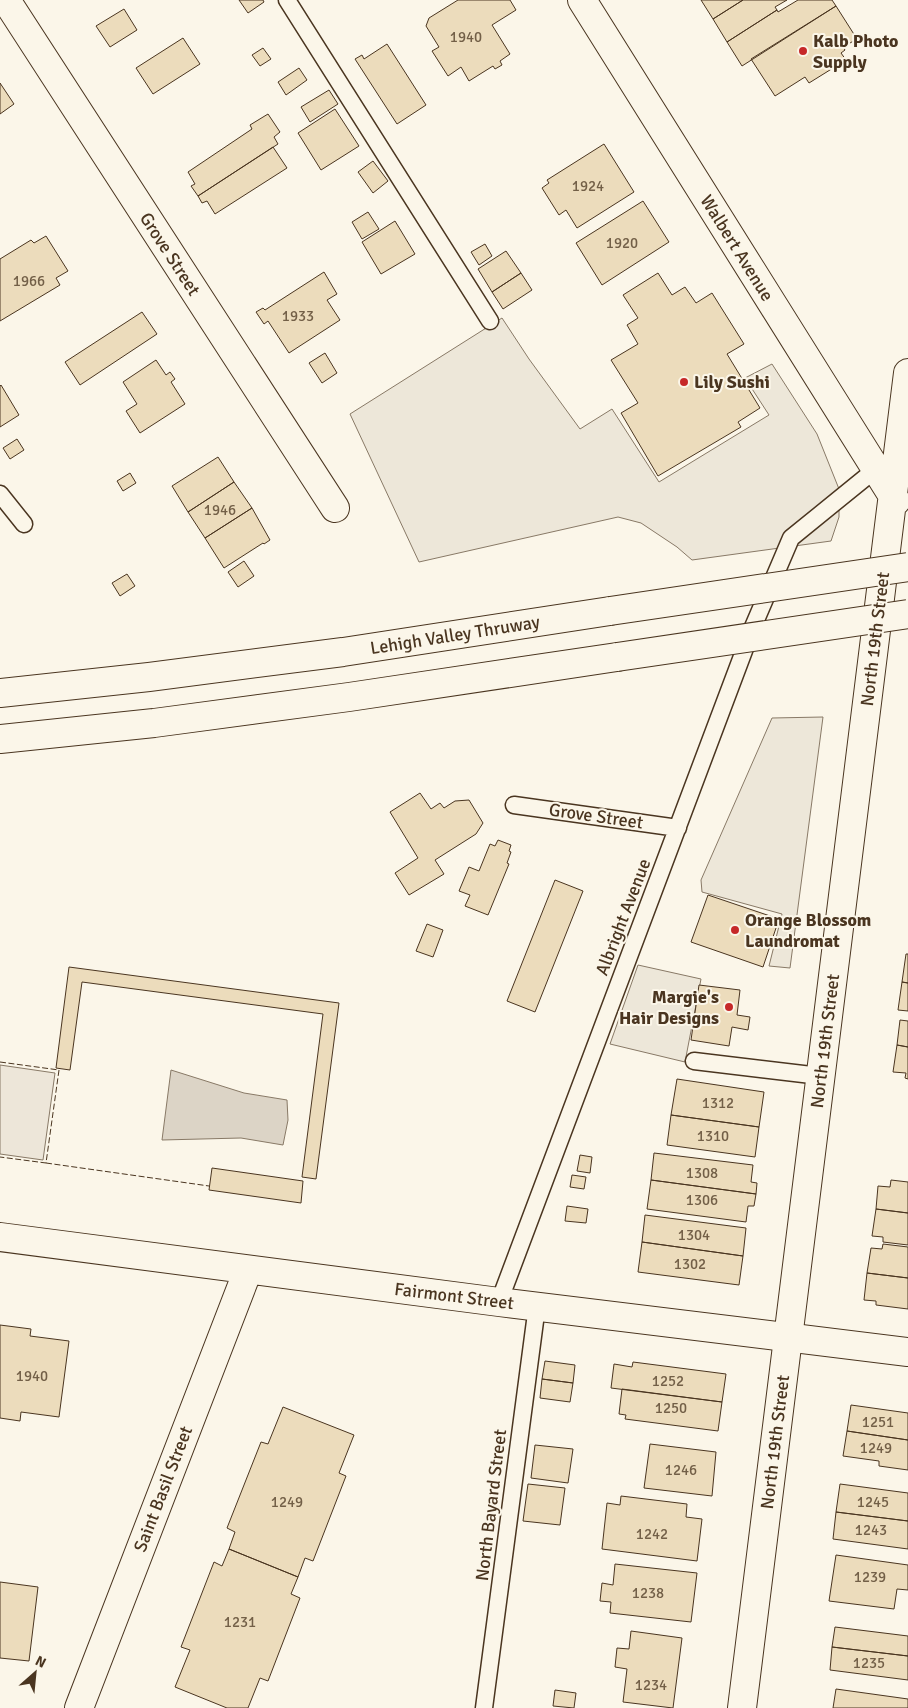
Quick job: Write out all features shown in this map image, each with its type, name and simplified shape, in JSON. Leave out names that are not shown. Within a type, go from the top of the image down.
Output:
[{"type":"main road","name":"Grove Street","points":[[6,0],[335,508]]},
{"type":"main road","name":"Walbert Avenue","points":[[582,0],[908,520]]},
{"type":"main road","name":"North 19th Street","points":[[742,1708],[908,373]]},
{"type":"main road","name":"Lehigh Valley Thruway","points":[[0,693],[149,677],[342,652],[908,567]]},
{"type":"main road","points":[[0,739],[154,723],[349,697],[908,614]]},
{"type":"main road","name":"Fairmont Street","points":[[0,1237],[499,1302],[908,1352]]},
{"type":"main road","name":"Saint Basil Street","points":[[79,1708],[248,1270]]},
{"type":"lane","points":[[288,0],[490,322]]},
{"type":"lane","name":"Albright Avenue","points":[[499,1302],[753,627],[791,538],[876,469]]},
{"type":"lane","points":[[0,494],[24,524]]},
{"type":"lane","name":"Grove Street","points":[[514,805],[678,828]]},
{"type":"lane","points":[[694,1061],[820,1076]]},
{"type":"lane","name":"North Bayard Street","points":[[484,1708],[537,1306]]},
{"type":"shaded area","points":[[502,318],[580,429],[612,409],[659,482],[769,415],[745,378],[772,364],[817,434],[839,489],[839,517],[831,541],[692,560],[677,547],[641,523],[618,517],[419,562],[350,414]]},
{"type":"shaded area","points":[[823,717],[790,968],[769,966],[782,914],[702,892],[701,880],[772,718]]},
{"type":"shaded area","points":[[638,965],[701,979],[685,1062],[610,1044]]},
{"type":"shaded area","points":[[0,1065],[55,1073],[43,1160],[0,1154]]},
{"type":"shaded area","points":[[171,1070],[244,1093],[287,1100],[288,1120],[283,1145],[241,1138],[162,1140]]},
{"type":"building","points":[[239,0],[263,0],[264,2],[248,13]]},
{"type":"building","points":[[458,0],[510,0],[516,10],[492,25],[510,54],[500,61],[502,65],[495,69],[493,66],[469,81],[461,67],[448,76],[432,51],[439,47],[426,26],[429,18]]},
{"type":"building","points":[[701,0],[743,0],[713,19]]},
{"type":"building","points":[[743,0],[787,0],[775,7],[777,10],[727,42],[713,19]]},
{"type":"building","points":[[798,0],[832,0],[836,6],[742,66],[727,42],[777,10],[778,12]]},
{"type":"building","name":"Kalb Photo Supply","points":[[836,6],[857,39],[843,47],[845,50],[841,53],[846,60],[809,83],[805,77],[775,96],[751,59]]},
{"type":"building","points":[[124,9],[137,30],[110,47],[96,26]]},
{"type":"building","points":[[183,38],[200,64],[153,94],[136,68]]},
{"type":"building","points":[[387,44],[426,105],[397,124],[355,59],[362,55],[364,59]]},
{"type":"building","points":[[263,48],[271,59],[260,66],[252,55]]},
{"type":"building","points":[[299,68],[307,80],[286,95],[278,82]]},
{"type":"building","points":[[0,83],[14,104],[0,114]]},
{"type":"building","points":[[329,90],[338,104],[310,122],[301,107]]},
{"type":"building","points":[[335,109],[359,146],[321,170],[298,133]]},
{"type":"building","points":[[268,114],[280,132],[274,137],[278,144],[198,196],[191,186],[195,184],[188,172],[252,129],[250,125]]},
{"type":"building","points":[[604,144],[634,192],[577,228],[566,210],[559,215],[542,188],[549,183],[547,180]]},
{"type":"building","points":[[273,147],[287,168],[215,214],[207,201],[202,203],[198,196]]},
{"type":"building","points":[[373,161],[388,181],[373,193],[358,172]]},
{"type":"building","points":[[643,201],[669,242],[602,285],[576,243]]},
{"type":"building","points":[[368,212],[379,229],[362,239],[352,222]]},
{"type":"building","points":[[395,221],[415,254],[381,274],[362,242]]},
{"type":"building","points":[[46,236],[68,271],[56,278],[60,285],[0,321],[0,259],[31,240],[34,243]]},
{"type":"building","points":[[485,244],[492,256],[479,265],[471,252]]},
{"type":"building","points":[[506,251],[521,273],[492,292],[478,269]]},
{"type":"building","points":[[324,272],[337,294],[327,300],[340,320],[289,353],[268,321],[264,324],[256,312],[263,308],[265,310]]},
{"type":"building","points":[[521,273],[532,290],[503,309],[492,292]]},
{"type":"building","name":"Lily Sushi","points":[[658,273],[672,295],[685,287],[696,303],[712,293],[744,344],[727,354],[760,408],[738,422],[741,427],[658,476],[621,413],[638,403],[611,360],[638,344],[627,325],[638,318],[623,295]]},
{"type":"building","points":[[142,312],[157,334],[80,385],[65,362]]},
{"type":"building","points":[[325,353],[337,373],[322,383],[309,363]]},
{"type":"building","points":[[156,360],[166,375],[170,372],[175,379],[171,382],[185,404],[140,433],[126,411],[137,404],[123,382]]},
{"type":"building","points":[[0,386],[19,415],[0,427]]},
{"type":"building","points":[[17,439],[24,450],[10,459],[3,448]]},
{"type":"building","points":[[218,457],[234,482],[188,512],[172,486]]},
{"type":"building","points":[[130,473],[136,483],[123,491],[117,481]]},
{"type":"building","points":[[234,482],[252,508],[205,538],[188,512]]},
{"type":"building","points":[[252,508],[270,540],[224,568],[205,538]]},
{"type":"building","points":[[244,561],[254,576],[238,587],[228,572]]},
{"type":"building","points":[[127,574],[135,586],[120,596],[112,583]]},
{"type":"building","points":[[420,793],[431,809],[440,803],[444,808],[455,801],[469,800],[483,823],[476,834],[435,860],[444,874],[409,895],[395,873],[418,858],[390,812]]},
{"type":"building","points":[[498,840],[511,845],[509,851],[511,852],[507,863],[509,864],[488,915],[465,906],[470,895],[459,891],[469,867],[479,871],[490,844],[495,846]]},
{"type":"building","points":[[555,880],[583,891],[535,1012],[507,1001]]},
{"type":"building","name":"Orange Blossom Laundromat","points":[[708,895],[779,919],[763,967],[691,942]]},
{"type":"building","points":[[427,924],[443,930],[433,957],[416,951]]},
{"type":"building","points":[[906,954],[908,954],[908,983],[902,982]]},
{"type":"building","points":[[69,967],[339,1003],[316,1179],[302,1177],[323,1014],[82,982],[70,1070],[56,1068]]},
{"type":"building","points":[[902,982],[908,983],[908,1011],[898,1010]]},
{"type":"building","points":[[699,985],[740,990],[737,1015],[750,1017],[748,1030],[732,1027],[729,1046],[691,1040]]},
{"type":"building","points":[[900,1020],[908,1021],[908,1047],[897,1045]]},
{"type":"building","points":[[897,1045],[908,1047],[908,1079],[905,1078],[906,1073],[893,1072]]},
{"type":"building","points":[[677,1079],[764,1092],[759,1127],[671,1115]]},
{"type":"building","points":[[671,1115],[759,1127],[755,1157],[667,1145]]},
{"type":"building","points":[[654,1153],[753,1165],[751,1182],[757,1183],[756,1194],[651,1180]]},
{"type":"building","points":[[580,1155],[592,1157],[590,1173],[577,1171]]},
{"type":"building","points":[[212,1168],[303,1181],[301,1203],[209,1190]]},
{"type":"building","points":[[572,1175],[586,1177],[584,1189],[570,1187]]},
{"type":"building","points":[[651,1180],[756,1194],[754,1206],[748,1206],[746,1222],[647,1209]]},
{"type":"building","points":[[891,1180],[908,1182],[908,1213],[876,1209],[878,1186],[890,1187]]},
{"type":"building","points":[[567,1206],[588,1209],[586,1223],[565,1221]]},
{"type":"building","points":[[876,1209],[908,1213],[908,1245],[883,1242],[883,1237],[872,1236]]},
{"type":"building","points":[[645,1215],[746,1228],[743,1256],[642,1242]]},
{"type":"building","points":[[642,1242],[743,1256],[739,1285],[638,1272]]},
{"type":"building","points":[[883,1244],[908,1247],[908,1278],[867,1273],[871,1248],[882,1249]]},
{"type":"building","points":[[867,1273],[908,1278],[908,1309],[876,1305],[876,1301],[864,1300]]},
{"type":"building","points":[[0,1325],[31,1329],[30,1336],[69,1341],[59,1417],[21,1412],[20,1421],[0,1418]]},
{"type":"building","points":[[545,1361],[575,1365],[573,1383],[542,1379]]},
{"type":"building","points":[[633,1362],[726,1374],[722,1402],[611,1388],[614,1364],[632,1367]]},
{"type":"building","points":[[542,1379],[573,1383],[570,1402],[540,1398]]},
{"type":"building","points":[[622,1389],[722,1402],[718,1431],[625,1419],[626,1415],[619,1414]]},
{"type":"building","points":[[851,1405],[908,1413],[908,1440],[847,1431]]},
{"type":"building","points":[[283,1407],[354,1435],[339,1473],[346,1476],[313,1561],[305,1558],[298,1577],[229,1549],[235,1532],[227,1528],[261,1442],[268,1444]]},
{"type":"building","points":[[847,1431],[908,1440],[908,1470],[879,1466],[879,1461],[843,1456]]},
{"type":"building","points":[[650,1444],[716,1452],[712,1496],[644,1488]]},
{"type":"building","points":[[535,1445],[573,1449],[568,1483],[531,1478]]},
{"type":"building","points":[[528,1484],[565,1488],[560,1525],[523,1521]]},
{"type":"building","points":[[840,1484],[908,1493],[908,1521],[836,1512]]},
{"type":"building","points":[[621,1496],[687,1504],[686,1517],[702,1519],[697,1561],[602,1549],[607,1503],[620,1505]]},
{"type":"building","points":[[836,1512],[908,1521],[908,1549],[833,1539]]},
{"type":"building","points":[[229,1549],[298,1577],[291,1594],[300,1598],[268,1681],[260,1678],[248,1708],[227,1708],[175,1687],[190,1650],[181,1647],[214,1562],[222,1566]]},
{"type":"building","points":[[836,1555],[908,1565],[908,1590],[897,1589],[894,1609],[829,1601]]},
{"type":"building","points":[[615,1564],[697,1573],[691,1622],[610,1613],[611,1602],[600,1601],[602,1583],[613,1585]]},
{"type":"building","points":[[0,1582],[38,1587],[29,1661],[0,1658]]},
{"type":"building","points":[[835,1627],[908,1636],[908,1656],[832,1647]]},
{"type":"building","points":[[631,1631],[682,1638],[673,1708],[623,1702],[627,1669],[615,1667],[617,1648],[629,1649]]},
{"type":"building","points":[[832,1647],[908,1656],[908,1680],[830,1670]]},
{"type":"building","points":[[836,1689],[908,1699],[908,1708],[833,1708]]},
{"type":"building","points":[[555,1690],[576,1693],[574,1708],[553,1706]]},
{"type":"fence","points":[[0,1062],[59,1070],[46,1163],[0,1157]]},
{"type":"fence","points":[[46,1163],[209,1186]]},
{"type":"place","name":"Kalb Photo Supply","points":[[803,51]]},
{"type":"place","name":"Lily Sushi","points":[[684,382]]},
{"type":"place","name":"Orange Blossom Laundromat","points":[[735,930]]},
{"type":"place","name":"Margie's Hair Designs","points":[[729,1007]]}]
